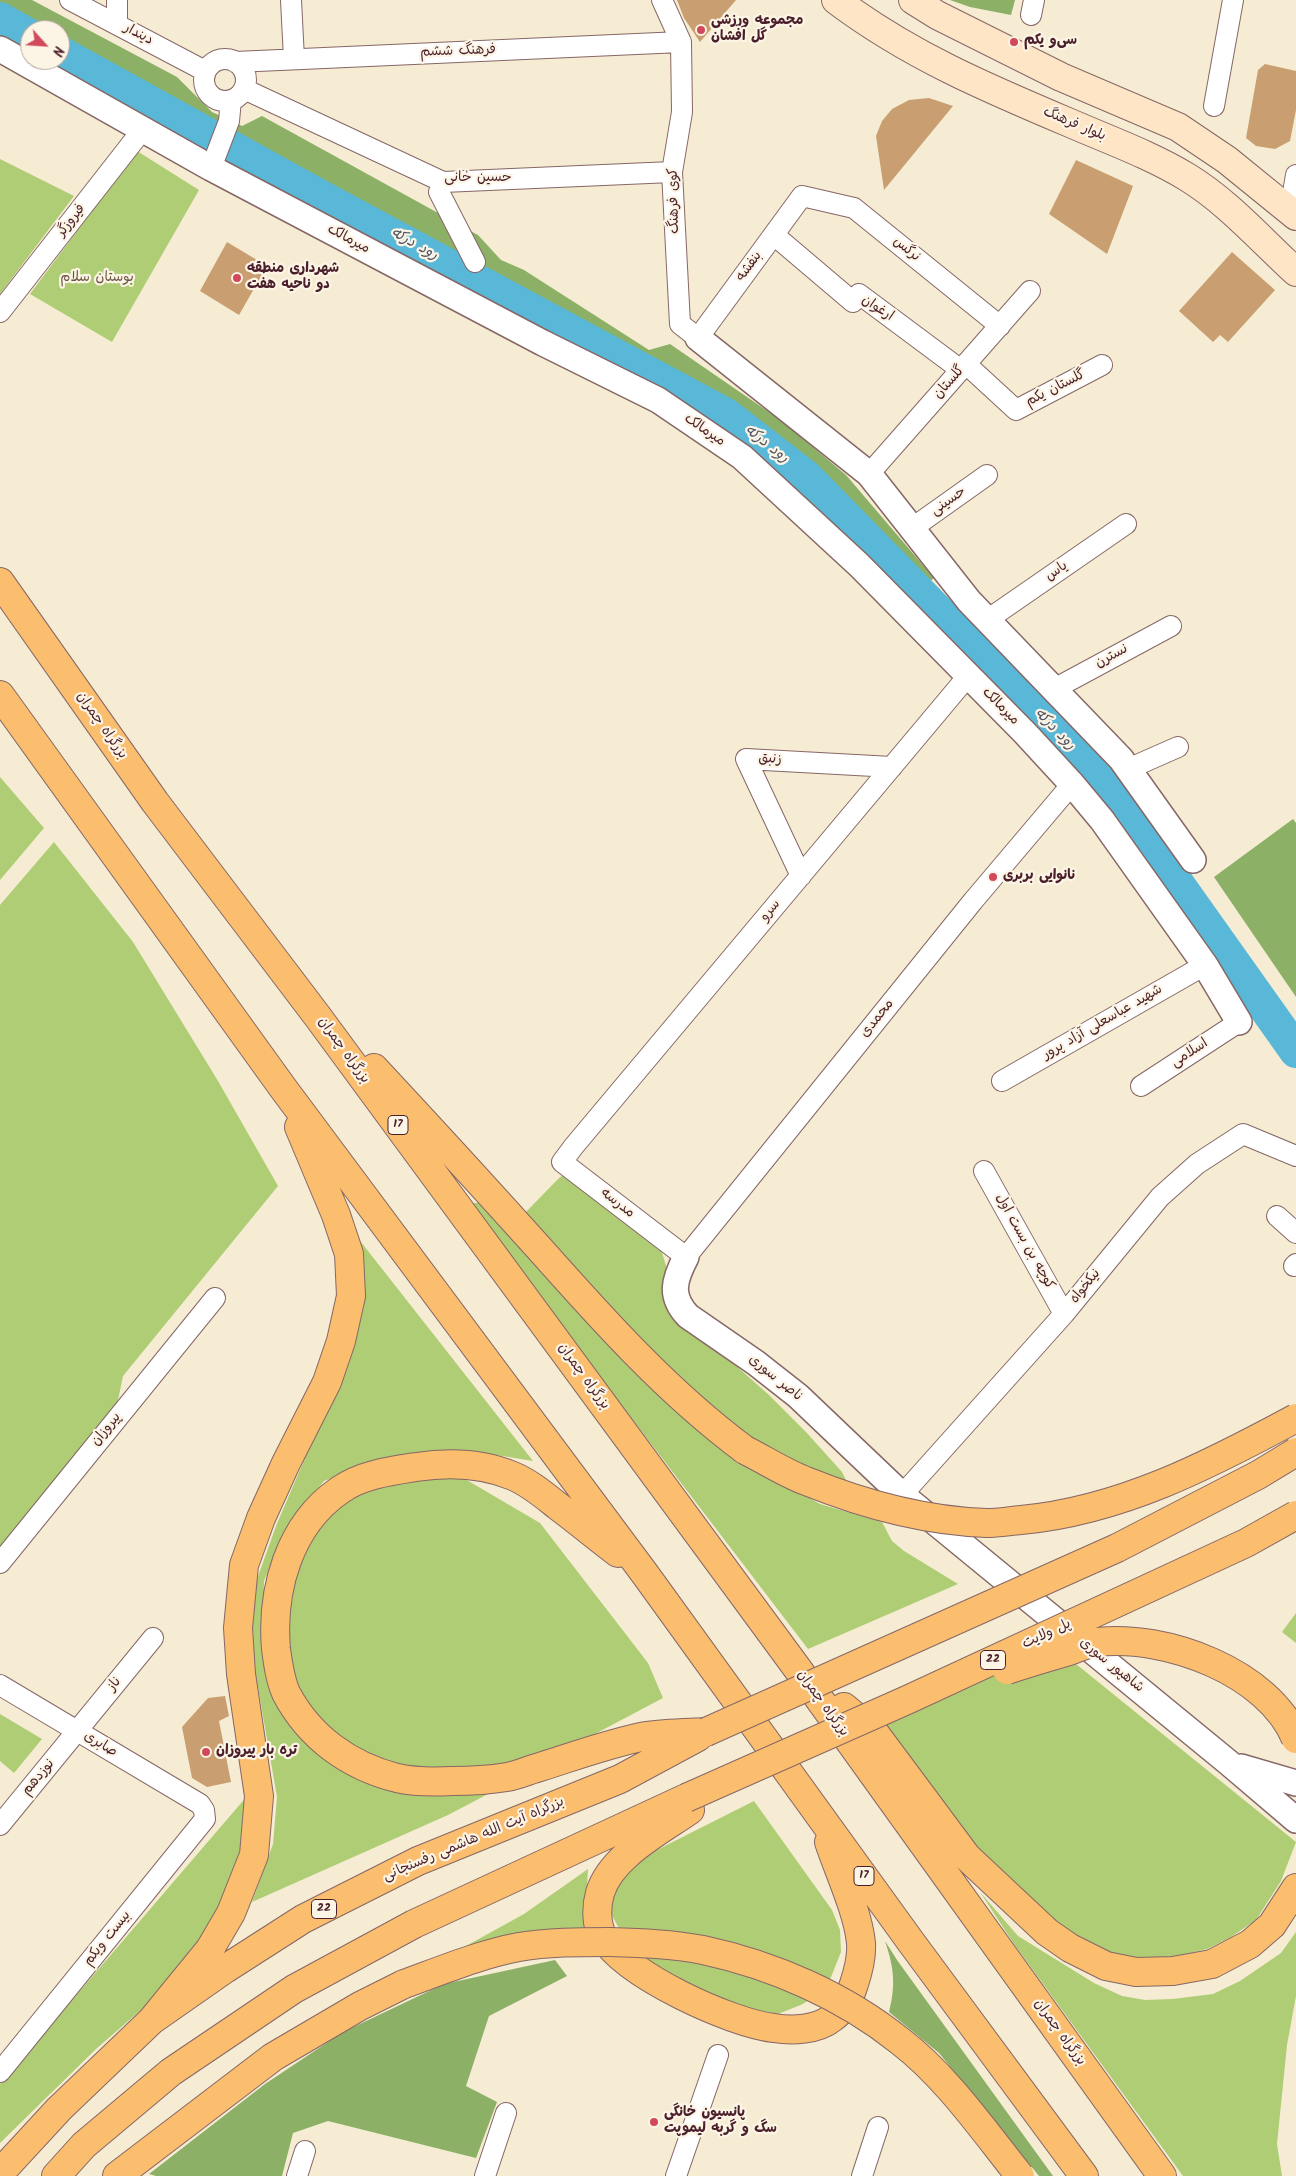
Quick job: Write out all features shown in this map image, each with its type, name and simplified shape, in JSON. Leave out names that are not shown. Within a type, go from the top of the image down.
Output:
[{"type":"highway","name":"بزرگراه چمران","points":[[0,582],[154,802],[318,1017],[797,1668],[1162,2176]]},
{"type":"highway","name":"17","points":[[0,695],[283,1088],[645,1574],[917,1950],[1084,2176]]},
{"type":"highway","points":[[318,1017],[361,1054],[439,1137],[597,1313],[666,1383],[710,1424],[745,1450],[804,1481],[863,1502],[933,1518],[988,1523],[1052,1517],[1116,1501],[1161,1486],[1296,1418]]},
{"type":"highway","points":[[152,2020],[210,1949],[231,1913],[254,1855],[259,1796],[241,1674],[238,1628],[244,1565],[261,1518],[282,1470],[327,1382],[342,1341],[351,1296],[349,1254],[336,1215],[283,1088]]},
{"type":"highway","name":"22","points":[[706,1732],[1117,1548],[1258,1475],[1296,1452]]},
{"type":"highway","points":[[645,1574],[540,1492],[516,1477],[502,1472],[459,1464],[440,1464],[396,1470],[377,1475],[359,1480],[342,1488],[326,1501],[309,1520],[295,1542],[282,1573],[277,1593],[275,1636],[280,1675],[285,1690],[294,1706],[316,1735],[364,1767],[398,1778],[438,1782],[507,1777],[647,1736],[706,1732]]},
{"type":"highway","name":"پل ولایت","points":[[57,2175],[84,2145],[171,2072],[294,1988],[414,1924],[686,1798],[907,1700],[1246,1543],[1296,1515]]},
{"type":"highway","points":[[907,1700],[1096,1642],[1121,1640],[1172,1648],[1199,1657],[1235,1674],[1256,1689],[1278,1710],[1296,1739]]},
{"type":"highway","points":[[797,1668],[874,1732],[967,1857],[1022,1911],[1070,1948],[1106,1966],[1136,1972],[1173,1971],[1212,1964],[1250,1944],[1272,1925],[1296,1888]]},
{"type":"highway","name":"بزرگراه آیت الله هاشمی رفسنجانی","points":[[0,2173],[59,2109],[152,2020],[225,1969],[302,1919],[418,1861],[620,1780],[706,1732]]},
{"type":"highway","points":[[753,1768],[636,1847],[615,1867],[605,1881],[600,1894],[598,1924],[613,1950],[623,1961],[687,1998],[737,2018],[773,2028],[796,2029],[811,2027],[832,2018],[849,1999],[858,1973],[861,1944],[853,1910],[818,1812]]},
{"type":"highway","points":[[117,2176],[273,2057],[360,2006],[404,1984],[450,1967],[518,1947],[581,1942],[652,1943],[702,1950],[752,1963],[831,1996],[867,2016],[902,2042],[955,2094],[1020,2176]]},
{"type":"main road","name":"بلوار فرهنگ","points":[[836,0],[871,26],[966,79],[1134,151],[1187,177],[1220,201],[1296,272]]},
{"type":"main road","points":[[912,0],[937,15],[1061,77],[1178,127],[1227,160],[1293,213]]},
{"type":"street","name":"دیندار","points":[[70,0],[205,71]]},
{"type":"street","points":[[117,0],[117,24]]},
{"type":"street","points":[[291,0],[294,59]]},
{"type":"street","name":"کوی فرهنگ","points":[[662,0],[681,42],[682,112],[672,172],[680,324],[698,338]]},
{"type":"street","points":[[1214,106],[1233,0]]},
{"type":"street","name":"فرهنگ ششم","points":[[235,62],[681,42]]},
{"type":"street","name":"میرمالک","points":[[0,49],[144,129],[215,159],[543,343],[658,400],[742,457],[859,565],[1072,784],[1102,820],[1205,965],[1239,1022]]},
{"type":"street","points":[[215,159],[237,94],[246,77],[240,66],[235,62],[229,59],[215,61],[205,71],[204,78],[207,91],[217,100],[237,94]]},
{"type":"street","name":"حسین خانی","points":[[237,94],[443,182],[672,172]]},
{"type":"street","name":"فیروزگر","points":[[0,312],[144,129]]},
{"type":"street","points":[[1293,213],[1296,175]]},
{"type":"street","points":[[443,182],[440,192],[474,262]]},
{"type":"street","name":"بنفشه","points":[[698,338],[802,196]]},
{"type":"street","name":"نرگس","points":[[802,196],[854,208],[1000,326]]},
{"type":"street","name":"ارغوان","points":[[774,235],[853,302],[859,294],[963,367]]},
{"type":"street","name":"گلستان","points":[[869,474],[1030,291]]},
{"type":"street","points":[[698,338],[869,474],[969,601],[1128,769],[1194,860]]},
{"type":"street","name":"گلستان یکم","points":[[963,367],[1016,410],[1102,365]]},
{"type":"street","name":"حسینی","points":[[911,528],[987,475]]},
{"type":"street","name":"یاس","points":[[987,620],[1126,524]]},
{"type":"street","name":"نسترن","points":[[1054,689],[1171,626]]},
{"type":"street","name":"سرو","points":[[574,1146],[968,676]]},
{"type":"street","points":[[1128,769],[1178,747]]},
{"type":"street","name":"زنبق","points":[[801,876],[746,759],[892,767]]},
{"type":"street","name":"محمدی","points":[[686,1258],[967,908],[1072,784]]},
{"type":"street","name":"شهید عباسعلی آزاد پرور","points":[[1002,1081],[1205,965]]},
{"type":"street","name":"اسلامی","points":[[1141,1086],[1239,1022]]},
{"type":"street","name":"نیکخواه","points":[[902,1495],[1064,1314],[1160,1197],[1197,1164],[1243,1134],[1296,1156]]},
{"type":"street","name":"مدرسه","points":[[574,1146],[562,1162],[686,1258]]},
{"type":"street","name":"کوچه بن بست اول","points":[[984,1171],[1064,1314]]},
{"type":"street","points":[[1277,1216],[1296,1233]]},
{"type":"street","name":"ناصر سوری","points":[[686,1258],[678,1273],[675,1286],[680,1308],[688,1316],[756,1362],[798,1396],[902,1495]]},
{"type":"street","name":"پیروزان","points":[[0,1563],[215,1298]]},
{"type":"street","name":"شاهپور سوری","points":[[902,1495],[1229,1763],[1292,1818]]},
{"type":"street","name":"ناز","points":[[78,1731],[153,1638]]},
{"type":"street","name":"صابری","points":[[0,1685],[200,1804]]},
{"type":"street","name":"نوزدهم","points":[[0,1825],[78,1731]]},
{"type":"street","points":[[1229,1763],[1296,1784]]},
{"type":"street","points":[[1292,1818],[1283,1803],[1283,1794],[1296,1784]]},
{"type":"street","name":"بیست ویکم","points":[[3,2063],[205,1819],[204,1810],[200,1804]]},
{"type":"street","points":[[676,2176],[718,2055]]},
{"type":"street","points":[[486,2176],[506,2113]]},
{"type":"street","points":[[862,2176],[878,2127]]},
{"type":"street","points":[[297,2176],[305,2151]]},
{"type":"green space","points":[[0,0],[32,0],[70,20],[21,20],[0,9]]},
{"type":"green space","points":[[950,0],[1015,0],[1011,15],[970,7]]},
{"type":"green space","points":[[70,20],[177,77],[212,112],[242,126],[262,116],[478,235],[501,260],[524,270],[649,350],[670,344],[782,421],[846,475],[934,578],[928,583],[771,433],[251,141],[70,45]]},
{"type":"green space","name":"بوستان سلام","points":[[137,151],[199,190],[112,342],[30,294]]},
{"type":"green space","points":[[0,159],[74,196],[0,294]]},
{"type":"green space","points":[[0,777],[44,828],[0,880]]},
{"type":"green space","points":[[1293,819],[1296,823],[1296,997],[1214,877]]},
{"type":"green space","points":[[54,842],[133,942],[218,1081],[278,1186],[123,1376],[117,1405],[0,1547],[0,905]]},
{"type":"green space","points":[[569,1173],[660,1246],[667,1269],[726,1357],[769,1395],[806,1432],[842,1472],[849,1486],[832,1481],[743,1436],[646,1346],[524,1214],[560,1177]]},
{"type":"green space","points":[[473,1203],[488,1203],[629,1360],[689,1422],[720,1447],[820,1504],[882,1522],[892,1541],[904,1551],[958,1584],[808,1649],[492,1235]]},
{"type":"green space","points":[[357,1237],[533,1461],[472,1451],[428,1452],[377,1461],[324,1481],[284,1531],[264,1581],[263,1648],[279,1694],[402,1788],[488,1794],[448,1815],[252,1902],[273,1844],[277,1797],[252,1653],[251,1596],[276,1526],[355,1341],[364,1306]]},
{"type":"green space","points":[[434,1475],[465,1479],[540,1523],[648,1663],[663,1698],[593,1735],[503,1770],[414,1772],[358,1755],[318,1725],[290,1684],[284,1638],[289,1592],[308,1544],[331,1510],[380,1484]]},
{"type":"green space","points":[[1296,1613],[1296,1643],[1282,1632]]},
{"type":"green space","points":[[1055,1647],[1296,1842],[1281,1881],[1256,1920],[1231,1937],[1207,1949],[1182,1955],[1148,1959],[1119,1959],[1042,1926],[876,1727]]},
{"type":"green space","points":[[0,1714],[42,1739],[14,1773],[0,1761]]},
{"type":"green space","points":[[248,1795],[249,1817],[230,1901],[157,1996],[96,2049],[0,2143],[0,2084]]},
{"type":"green space","points":[[754,1801],[832,1910],[840,1930],[841,1952],[827,1987],[803,2004],[778,2014],[736,2006],[637,1962],[608,1908],[616,1881],[633,1862]]},
{"type":"green space","points":[[588,1869],[586,1905],[592,1928],[426,1968],[524,1914]]},
{"type":"green space","points":[[980,1892],[1018,1936],[1094,1983],[1122,1996],[1145,2000],[1213,1994],[1240,1981],[1281,1953],[1296,1932],[1296,1996],[1287,2045],[1277,2144],[1282,2176],[1183,2176],[1014,1944]]},
{"type":"green space","points":[[885,1941],[1053,2176],[1039,2176],[939,2053],[889,2012],[893,1993],[893,1976]]},
{"type":"green space","points":[[555,1960],[567,1976],[489,2016],[466,2086],[497,2102],[476,2158],[328,2121],[293,2133],[282,2176],[156,2176],[149,2174],[265,2084],[343,2032],[444,1984]]},
{"type":"building","name":"مجموعه ورزشی گل افشان","points":[[677,0],[736,0],[700,42],[684,18]]},
{"type":"building","points":[[1265,64],[1296,71],[1296,110],[1290,141],[1275,149],[1256,146],[1246,138],[1258,70]]},
{"type":"building","points":[[929,98],[953,106],[884,190],[876,136],[882,121],[892,109],[909,100]]},
{"type":"building","points":[[1076,160],[1133,186],[1107,254],[1049,214]]},
{"type":"building","points":[[227,242],[267,266],[239,315],[200,291]]},
{"type":"building","points":[[1232,252],[1275,290],[1228,342],[1220,335],[1213,342],[1179,311]]},
{"type":"building","name":"تره بار پیروزان","points":[[225,1696],[229,1716],[219,1721],[231,1782],[207,1787],[192,1778],[182,1727],[208,1698]]},
{"type":"waterway","name":"رود درکه","points":[[0,19],[20,30]]},
{"type":"waterway","name":"رود درکه","points":[[70,59],[317,195],[726,415],[806,477],[1106,783],[1296,1051]]},
{"type":"place","name":"مجموعه ورزشی گل افشان","points":[[701,30]]},
{"type":"place","name":"سی‌و یکم","points":[[1014,42]]},
{"type":"place","name":"شهرداری منطقه دو ناحیه هفت","points":[[237,278]]},
{"type":"place","name":"نانوایی بربری","points":[[993,877]]},
{"type":"place","name":"تره بار پیروزان","points":[[206,1752]]},
{"type":"place","name":"پانسیون خانگی سگ و گربه لیموپت","points":[[654,2122]]}]
